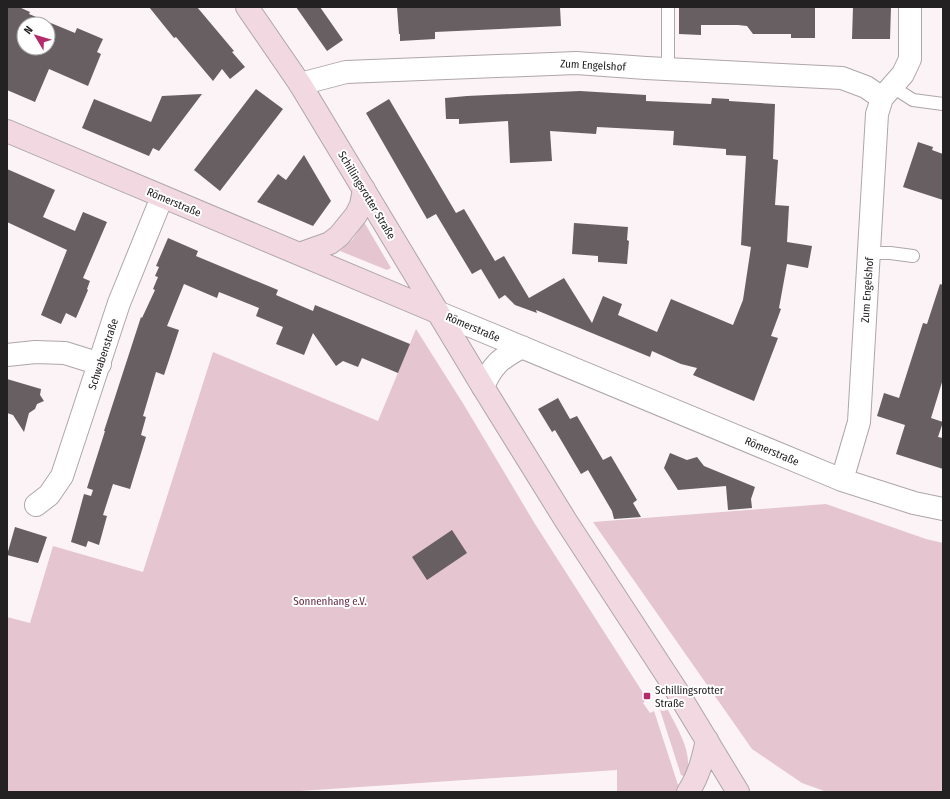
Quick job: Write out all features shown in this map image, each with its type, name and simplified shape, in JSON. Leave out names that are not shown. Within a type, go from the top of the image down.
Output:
[{"type":"street","name":"Schillingsrotter Straße","points":[[247,7],[300,84],[483,387],[566,521],[707,740],[738,792]]},
{"type":"street","name":"Zum Engelshof","points":[[842,480],[859,422],[878,114],[887,92],[903,74],[910,59],[910,7]]},
{"type":"street","name":"Zum Engelshof","points":[[300,84],[346,72],[576,63],[842,78],[866,87],[887,92]]},
{"type":"street","name":"Römerstraße","points":[[7,131],[842,480],[914,503],[943,509]]},
{"type":"street","points":[[299,254],[330,243],[339,236],[356,215],[361,205],[364,189]]},
{"type":"street","name":"Schwabenstraße","points":[[36,505],[49,495],[62,476],[119,303],[162,197]]},
{"type":"street","points":[[483,387],[488,374],[495,364],[506,355],[522,347]]},
{"type":"street","points":[[7,355],[35,352],[65,353],[100,364]]},
{"type":"street","points":[[688,792],[702,764],[707,740]]},
{"type":"lane","points":[[668,7],[668,69]]},
{"type":"lane","points":[[887,92],[913,100],[943,104]]},
{"type":"lane","points":[[869,253],[890,253],[913,256]]},
{"type":"green space","points":[[364,222],[391,268],[387,270],[340,251],[353,239]]},
{"type":"green space","name":"Sonnenhang e.V.","points":[[416,329],[464,405],[535,524],[647,699],[643,703],[650,713],[654,711],[679,788],[675,792],[617,792],[617,770],[285,792],[7,792],[7,617],[30,623],[53,546],[143,572],[213,352],[378,421]]},
{"type":"green space","points":[[826,504],[926,539],[943,543],[943,792],[827,792],[802,783],[752,749],[593,522]]},
{"type":"green space","points":[[660,710],[668,710],[684,742],[688,760],[686,777],[681,775]]},
{"type":"building","points":[[7,7],[19,7],[30,12],[29,14],[34,16],[16,16],[16,56],[56,56],[56,25],[75,33],[77,28],[103,39],[97,52],[101,54],[88,86],[49,69],[35,102],[7,90]]},
{"type":"building","points":[[149,7],[197,7],[234,51],[232,52],[245,67],[230,79],[222,69],[213,81],[176,37],[174,38]]},
{"type":"building","points":[[296,7],[320,7],[343,40],[327,51]]},
{"type":"building","points":[[397,7],[560,7],[561,26],[435,32],[435,39],[400,41]]},
{"type":"building","points":[[679,7],[815,7],[815,38],[791,38],[791,34],[753,34],[747,26],[738,25],[701,25],[701,35],[679,34]]},
{"type":"building","points":[[853,7],[891,7],[890,39],[852,39]]},
{"type":"building","points":[[256,89],[283,109],[220,191],[194,170]]},
{"type":"building","points":[[580,91],[646,95],[646,101],[711,104],[712,98],[729,99],[729,101],[775,104],[773,159],[778,160],[775,205],[789,206],[787,242],[812,246],[808,268],[787,264],[779,308],[781,309],[771,336],[778,338],[754,401],[693,375],[697,368],[681,364],[652,351],[650,357],[536,310],[537,313],[515,305],[505,295],[499,299],[481,269],[472,274],[436,214],[427,219],[366,113],[389,99],[456,213],[464,209],[495,261],[504,256],[529,298],[564,278],[592,323],[603,296],[622,304],[618,315],[657,332],[671,299],[733,325],[743,300],[751,247],[741,245],[746,156],[726,155],[726,149],[673,145],[674,131],[597,127],[596,134],[550,131],[552,161],[510,163],[508,121],[459,124],[459,119],[446,119],[445,98]]},
{"type":"building","points":[[202,94],[159,151],[153,148],[149,156],[82,128],[94,99],[151,122],[162,96]]},
{"type":"building","points":[[918,142],[933,147],[932,150],[943,154],[943,200],[903,187]]},
{"type":"building","points":[[304,155],[331,201],[313,226],[257,202],[278,174],[286,180]]},
{"type":"building","points":[[7,169],[55,190],[43,217],[75,231],[83,212],[107,222],[83,278],[90,281],[88,290],[76,318],[66,313],[61,324],[41,315],[67,250],[7,222]]},
{"type":"building","points":[[574,223],[628,227],[627,240],[629,241],[627,264],[598,262],[598,256],[572,254]]},
{"type":"building","points":[[168,238],[198,251],[196,256],[278,290],[276,295],[313,311],[315,305],[410,344],[398,373],[362,358],[358,367],[343,361],[336,366],[313,333],[304,355],[276,344],[283,327],[256,316],[259,308],[219,292],[217,298],[184,284],[167,326],[179,330],[164,375],[156,372],[143,416],[146,417],[141,435],[146,437],[130,489],[113,484],[103,515],[107,516],[99,545],[88,541],[86,547],[71,542],[84,494],[91,496],[93,490],[87,488],[141,317],[142,318],[155,290],[153,289],[158,277],[155,276],[159,267],[156,266]]},
{"type":"building","points":[[940,284],[943,285],[943,379],[931,418],[943,422],[938,437],[943,438],[943,469],[896,454],[905,425],[877,416],[884,393],[899,398],[923,323],[927,324]]},
{"type":"building","points":[[7,379],[41,389],[40,395],[44,401],[37,404],[35,409],[29,413],[24,432],[13,415],[7,413]]},
{"type":"building","points":[[558,398],[570,419],[577,416],[603,460],[611,456],[637,500],[633,503],[641,517],[614,519],[612,511],[588,470],[581,474],[555,430],[552,432],[538,409]]},
{"type":"building","points":[[670,453],[687,460],[697,457],[704,466],[755,487],[751,499],[752,508],[728,510],[726,486],[678,490],[664,468]]},
{"type":"building","points":[[15,527],[47,537],[38,563],[7,555]]},
{"type":"building","points":[[452,530],[467,553],[427,580],[412,557]]},
{"type":"place","name":"Schillingsrotter Straße","points":[[647,696]]}]
